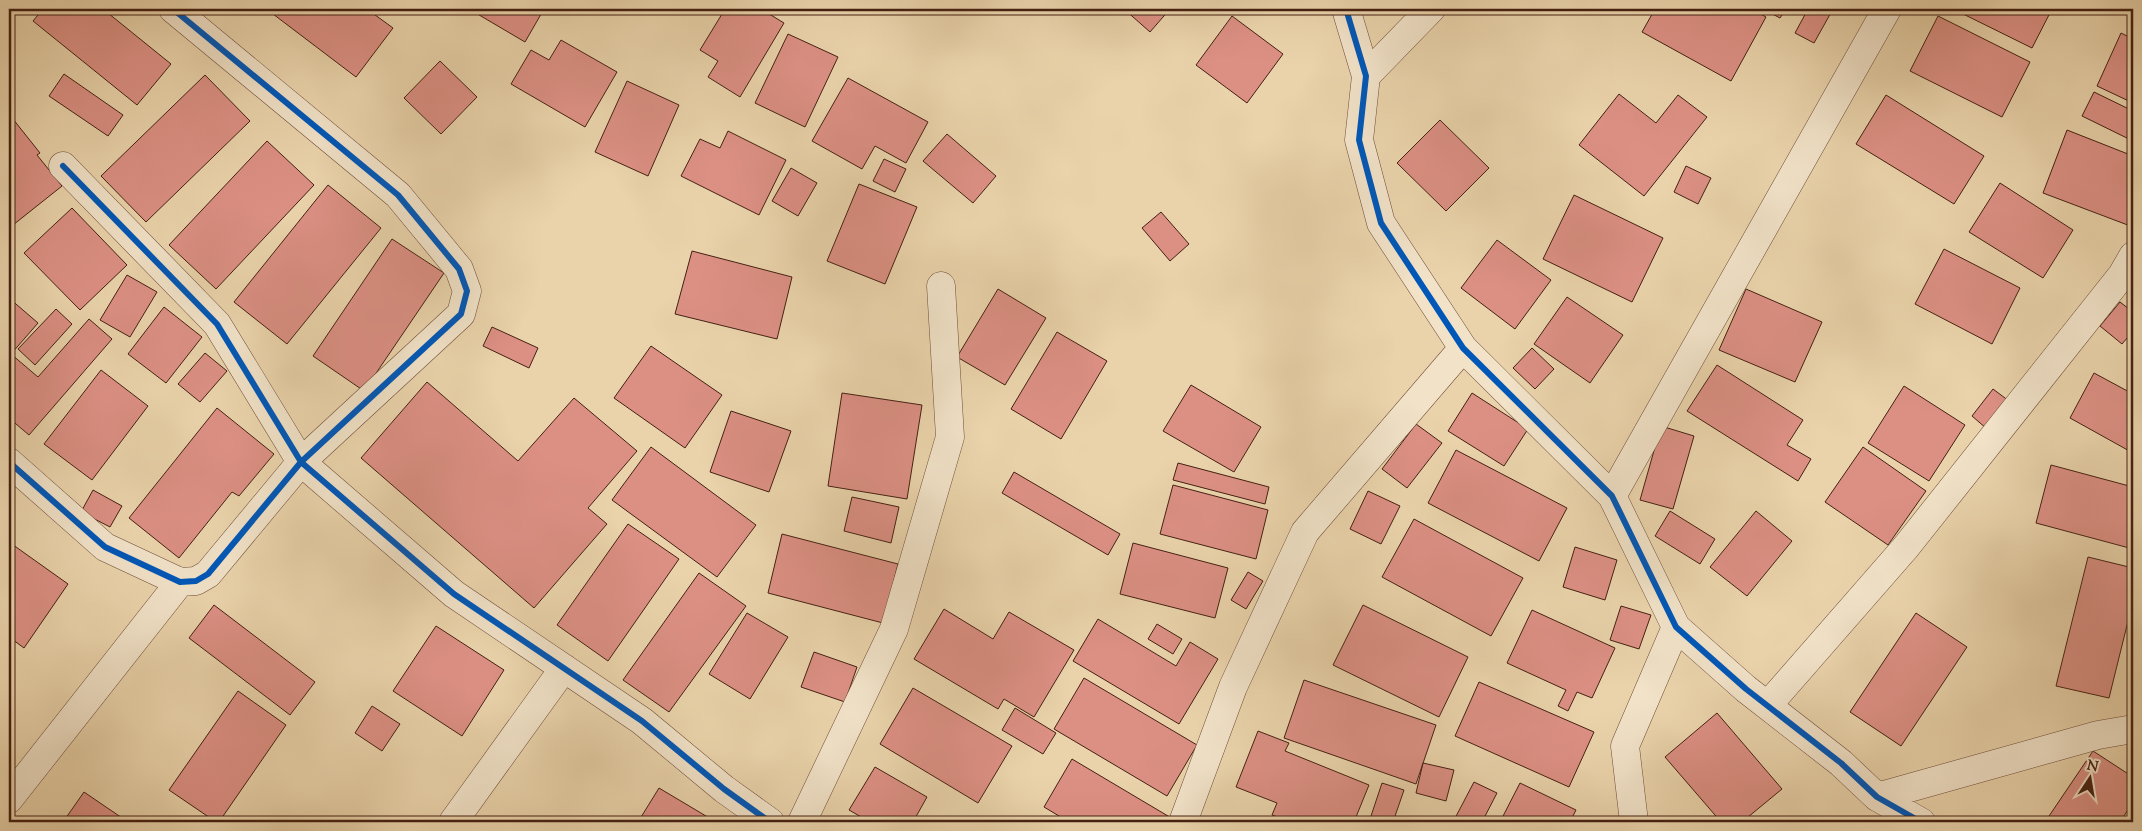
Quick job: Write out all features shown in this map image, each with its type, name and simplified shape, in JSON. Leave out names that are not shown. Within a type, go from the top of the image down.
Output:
[{"type":"street","points":[[9,462],[105,547],[180,582],[196,581],[208,574],[301,462],[461,314],[467,291],[459,269],[398,195],[173,9]]},
{"type":"street","points":[[1346,9],[1366,76],[1358,140],[1381,223],[1463,348],[1612,496],[1676,627],[1746,689],[1841,763],[1877,797],[1921,822]]},
{"type":"street","points":[[1366,76],[1431,9]]},
{"type":"street","points":[[1612,496],[1887,9]]},
{"type":"street","points":[[63,166],[217,324],[301,462],[454,594],[642,721],[724,790],[770,822]]},
{"type":"street","points":[[1768,705],[1906,547],[2122,275],[2133,256]]},
{"type":"street","points":[[802,822],[894,629],[950,437],[941,286]]},
{"type":"street","points":[[1183,822],[1233,687],[1305,532],[1463,348]]},
{"type":"street","points":[[9,799],[180,582]]},
{"type":"street","points":[[1634,822],[1625,746],[1676,627]]},
{"type":"street","points":[[452,822],[564,668]]},
{"type":"street","points":[[1877,797],[2098,735],[2133,729]]},
{"type":"building","points":[[43,9],[103,9],[171,64],[137,105],[33,21]]},
{"type":"building","points":[[277,9],[367,9],[393,28],[356,77],[273,14]]},
{"type":"building","points":[[469,9],[544,9],[525,42]]},
{"type":"building","points":[[725,9],[761,9],[784,23],[740,97],[708,77],[718,61],[700,50]]},
{"type":"building","points":[[1124,9],[1170,9],[1150,32]]},
{"type":"building","points":[[1655,9],[1752,9],[1766,17],[1731,81],[1642,32]]},
{"type":"building","points":[[1763,9],[1786,9],[1780,18]]},
{"type":"building","points":[[1808,9],[1833,9],[1814,43],[1795,33]]},
{"type":"building","points":[[1953,9],[2052,9],[2032,48]]},
{"type":"building","points":[[1232,16],[1283,54],[1247,103],[1196,65]]},
{"type":"building","points":[[1938,16],[2030,62],[2002,117],[1910,71]]},
{"type":"building","points":[[2121,33],[2133,39],[2133,103],[2097,86]]},
{"type":"building","points":[[788,34],[838,57],[805,127],[755,103]]},
{"type":"building","points":[[561,40],[617,72],[585,127],[511,84],[531,50],[549,60]]},
{"type":"building","points":[[440,61],[477,97],[441,134],[404,98]]},
{"type":"building","points":[[64,74],[123,115],[108,136],[49,96]]},
{"type":"building","points":[[205,75],[250,121],[146,222],[101,176]]},
{"type":"building","points":[[848,78],[928,122],[906,163],[875,146],[862,169],[812,141]]},
{"type":"building","points":[[627,81],[679,105],[648,176],[595,152]]},
{"type":"building","points":[[2094,92],[2133,111],[2133,141],[2082,116]]},
{"type":"building","points":[[1619,94],[1656,123],[1678,95],[1707,117],[1644,196],[1579,145]]},
{"type":"building","points":[[1886,95],[1984,156],[1954,204],[1856,144]]},
{"type":"building","points":[[9,114],[40,153],[37,155],[62,186],[13,225],[9,221]]},
{"type":"building","points":[[1440,120],[1489,168],[1446,211],[1397,163]]},
{"type":"building","points":[[2067,130],[2133,156],[2133,227],[2043,193]]},
{"type":"building","points":[[728,131],[786,160],[759,215],[681,176],[700,139],[720,148]]},
{"type":"building","points":[[947,134],[996,176],[973,203],[923,161]]},
{"type":"building","points":[[267,141],[314,185],[216,289],[169,245]]},
{"type":"building","points":[[884,159],[906,169],[895,192],[873,181]]},
{"type":"building","points":[[1686,166],[1711,178],[1698,204],[1674,192]]},
{"type":"building","points":[[791,168],[817,183],[798,216],[772,201]]},
{"type":"building","points":[[2000,183],[2073,230],[2043,278],[1969,232]]},
{"type":"building","points":[[859,184],[917,207],[885,284],[827,261]]},
{"type":"building","points":[[328,185],[381,228],[287,344],[234,302]]},
{"type":"building","points":[[1574,195],[1663,238],[1632,302],[1543,259]]},
{"type":"building","points":[[72,208],[127,265],[80,310],[24,253]]},
{"type":"building","points":[[1161,212],[1189,244],[1170,261],[1142,228]]},
{"type":"building","points":[[392,239],[444,273],[364,391],[313,356]]},
{"type":"building","points":[[1497,240],[1551,280],[1515,329],[1461,288]]},
{"type":"building","points":[[1944,249],[2020,288],[1992,344],[1915,304]]},
{"type":"building","points":[[692,251],[792,277],[777,339],[675,314]]},
{"type":"building","points":[[127,275],[157,292],[130,337],[100,320]]},
{"type":"building","points":[[998,289],[1046,318],[1005,385],[957,357]]},
{"type":"building","points":[[1746,289],[1822,322],[1795,382],[1719,350]]},
{"type":"building","points":[[1567,297],[1623,335],[1590,383],[1534,344]]},
{"type":"building","points":[[9,298],[38,323],[11,354],[38,377],[89,319],[112,339],[29,435],[9,418]]},
{"type":"building","points":[[2120,302],[2133,312],[2133,331],[2122,344],[2100,326]]},
{"type":"building","points":[[164,307],[202,337],[166,383],[128,354]]},
{"type":"building","points":[[56,309],[72,324],[35,365],[18,349]]},
{"type":"building","points":[[492,327],[538,348],[529,368],[483,346]]},
{"type":"building","points":[[1057,332],[1107,361],[1061,439],[1011,409]]},
{"type":"building","points":[[651,346],[722,395],[685,448],[614,398]]},
{"type":"building","points":[[1532,348],[1554,369],[1535,389],[1513,368]]},
{"type":"building","points":[[205,353],[227,371],[200,402],[178,384]]},
{"type":"building","points":[[1717,365],[1803,420],[1787,445],[1811,459],[1798,481],[1687,411]]},
{"type":"building","points":[[101,370],[148,406],[92,480],[44,444]]},
{"type":"building","points":[[2094,373],[2133,394],[2133,453],[2070,418]]},
{"type":"building","points":[[427,382],[518,461],[574,398],[637,451],[588,508],[607,524],[534,608],[361,458]]},
{"type":"building","points":[[1191,385],[1261,427],[1234,472],[1163,431]]},
{"type":"building","points":[[1904,386],[1965,425],[1929,481],[1868,443]]},
{"type":"building","points":[[1993,389],[2009,401],[1987,429],[1972,416]]},
{"type":"building","points":[[842,393],[922,405],[907,499],[828,486]]},
{"type":"building","points":[[1472,393],[1528,429],[1504,466],[1448,431]]},
{"type":"building","points":[[217,408],[274,454],[239,496],[232,492],[179,558],[129,518]]},
{"type":"building","points":[[731,411],[791,431],[769,492],[710,472]]},
{"type":"building","points":[[1416,424],[1442,443],[1407,488],[1382,469]]},
{"type":"building","points":[[1661,426],[1694,436],[1673,509],[1640,500]]},
{"type":"building","points":[[651,447],[756,525],[717,577],[612,500]]},
{"type":"building","points":[[1863,447],[1926,491],[1888,545],[1825,502]]},
{"type":"building","points":[[1456,450],[1567,508],[1539,561],[1428,503]]},
{"type":"building","points":[[1178,463],[1269,487],[1265,504],[1173,480]]},
{"type":"building","points":[[2051,465],[2133,487],[2133,549],[2036,523]]},
{"type":"building","points":[[1014,472],[1120,534],[1108,555],[1002,493]]},
{"type":"building","points":[[1173,485],[1268,510],[1256,559],[1160,534]]},
{"type":"building","points":[[93,490],[122,506],[110,527],[81,512]]},
{"type":"building","points":[[1368,491],[1400,506],[1381,544],[1350,529]]},
{"type":"building","points":[[852,497],[899,507],[891,543],[844,531]]},
{"type":"building","points":[[1670,511],[1715,539],[1700,564],[1655,536]]},
{"type":"building","points":[[1756,511],[1792,541],[1747,596],[1710,567]]},
{"type":"building","points":[[1414,519],[1523,578],[1491,636],[1382,577]]},
{"type":"building","points":[[628,524],[679,559],[608,661],[557,625]]},
{"type":"building","points":[[782,534],[898,564],[883,623],[768,593]]},
{"type":"building","points":[[9,542],[68,584],[24,648],[9,637]]},
{"type":"building","points":[[1133,543],[1228,568],[1215,618],[1120,594]]},
{"type":"building","points":[[1575,547],[1617,560],[1605,600],[1563,587]]},
{"type":"building","points":[[2088,557],[2133,568],[2133,601],[2109,698],[2056,686]]},
{"type":"building","points":[[1248,572],[1263,581],[1246,609],[1231,600]]},
{"type":"building","points":[[699,573],[746,606],[669,712],[623,680]]},
{"type":"building","points":[[214,605],[315,682],[290,715],[189,638]]},
{"type":"building","points":[[1363,605],[1468,657],[1439,717],[1333,665]]},
{"type":"building","points":[[1621,606],[1651,615],[1639,649],[1610,640]]},
{"type":"building","points":[[944,609],[993,639],[1009,612],[1074,650],[1034,717],[1004,699],[998,709],[914,659]]},
{"type":"building","points":[[1532,610],[1615,648],[1592,698],[1577,692],[1568,711],[1558,706],[1566,690],[1507,663]]},
{"type":"building","points":[[747,613],[788,637],[750,699],[709,674]]},
{"type":"building","points":[[1916,613],[1967,647],[1901,746],[1850,712]]},
{"type":"building","points":[[1098,619],[1176,666],[1190,642],[1218,659],[1179,724],[1073,661]]},
{"type":"building","points":[[1157,624],[1182,639],[1173,654],[1148,639]]},
{"type":"building","points":[[436,626],[504,670],[462,736],[393,691]]},
{"type":"building","points":[[814,652],[857,667],[845,702],[801,687]]},
{"type":"building","points":[[1084,678],[1197,745],[1167,796],[1054,729]]},
{"type":"building","points":[[1304,680],[1436,725],[1416,784],[1284,738]]},
{"type":"building","points":[[1479,682],[1594,732],[1569,787],[1455,736]]},
{"type":"building","points":[[913,688],[1012,746],[978,803],[880,744]]},
{"type":"building","points":[[238,691],[286,725],[219,822],[216,822],[169,790]]},
{"type":"building","points":[[372,706],[400,724],[382,751],[355,733]]},
{"type":"building","points":[[1015,708],[1056,733],[1043,754],[1002,730]]},
{"type":"building","points":[[1717,713],[1782,789],[1742,822],[1721,822],[1665,757]]},
{"type":"building","points":[[1258,731],[1289,743],[1285,751],[1369,785],[1354,822],[1291,822],[1272,815],[1277,803],[1236,787]]},
{"type":"building","points":[[2093,751],[2133,777],[2133,802],[2120,822],[2045,822]]},
{"type":"building","points":[[1072,759],[1173,819],[1171,822],[1069,822],[1044,807]]},
{"type":"building","points":[[1423,763],[1454,770],[1446,801],[1416,793]]},
{"type":"building","points":[[875,767],[927,797],[913,822],[870,822],[849,810]]},
{"type":"building","points":[[1474,782],[1497,793],[1482,822],[1453,822]]},
{"type":"building","points":[[1382,783],[1404,790],[1393,822],[1369,822]]},
{"type":"building","points":[[1520,783],[1576,810],[1570,822],[1500,822]]},
{"type":"building","points":[[659,788],[716,822],[638,822]]},
{"type":"building","points":[[84,792],[128,822],[63,822]]},
{"type":"cycle path","points":[[9,462],[105,547],[180,582],[196,581],[208,574],[301,462],[461,314],[467,291],[459,269],[398,195],[173,9]]},
{"type":"cycle path","points":[[1346,9],[1366,76],[1359,140],[1381,223],[1463,348],[1612,496],[1676,627],[1746,689],[1841,763],[1877,797],[1921,822]]},
{"type":"cycle path","points":[[63,166],[217,324],[301,462],[454,594],[642,721],[724,789],[770,822]]}]
